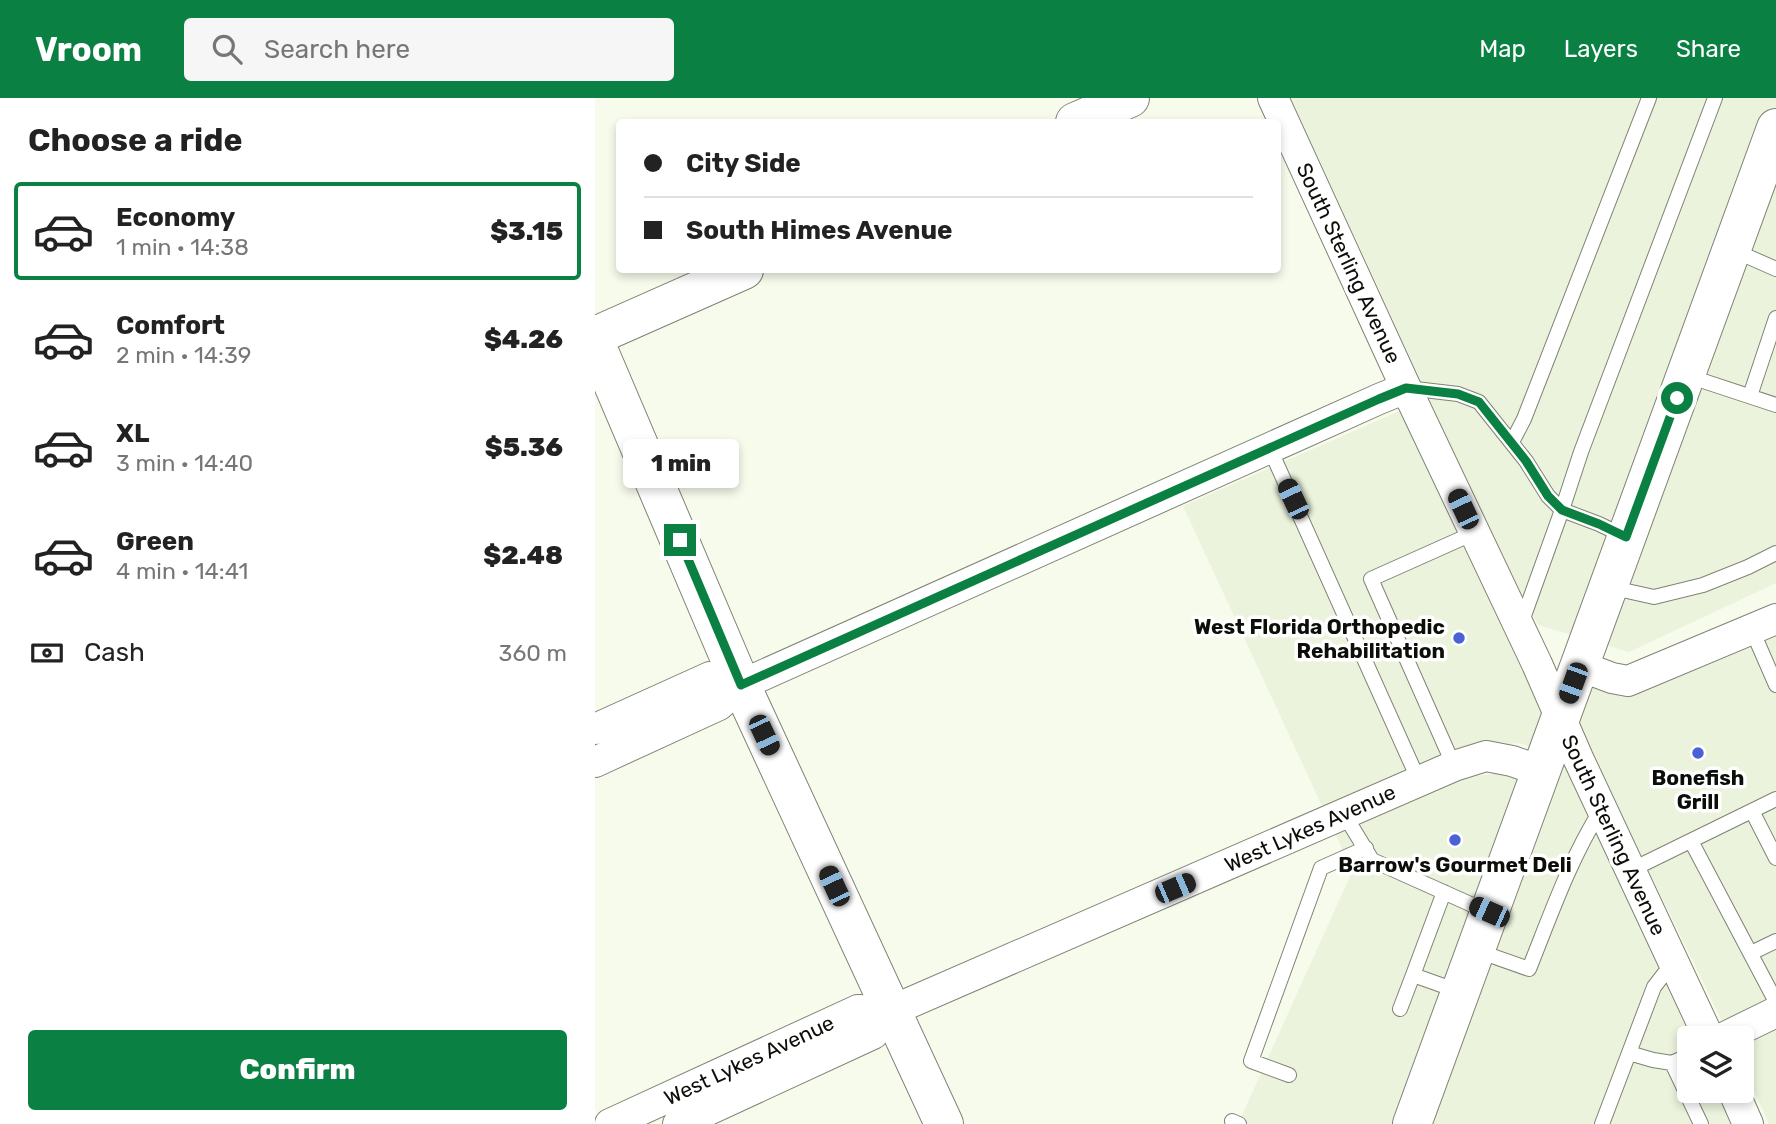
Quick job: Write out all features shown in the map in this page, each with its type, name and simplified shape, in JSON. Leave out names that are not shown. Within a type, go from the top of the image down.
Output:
[{"type":"main road","points":[[1082,119],[1130,98]]},
{"type":"main road","points":[[1412,1124],[1776,128]]},
{"type":"main road","points":[[595,336],[737,273]]},
{"type":"main road","points":[[595,342],[741,685],[944,1124]]},
{"type":"street","name":"South Sterling Avenue","points":[[1273,98],[1703,1026]]},
{"type":"street","points":[[595,762],[719,705],[741,685],[1406,388]]},
{"type":"street","points":[[1580,666],[1628,681],[1764,625]]},
{"type":"street","points":[[595,729],[710,677],[741,685]]},
{"type":"street","name":"West Lykes Avenue","points":[[610,1124],[858,1010],[891,1011],[1454,766],[1486,757],[1512,761],[1541,771]]},
{"type":"street","name":"West Lykes Avenue","points":[[678,1124],[873,1034],[891,1011]]},
{"type":"street","points":[[1747,1026],[1776,1012]]},
{"type":"street","points":[[1739,1103],[1748,1124]]},
{"type":"lane","points":[[1512,442],[1524,419],[1649,98]]},
{"type":"lane","points":[[1519,630],[1581,452],[1715,98]]},
{"type":"lane","points":[[1731,250],[1776,269]]},
{"type":"lane","points":[[1750,397],[1776,318]]},
{"type":"lane","points":[[1685,375],[1776,405]]},
{"type":"lane","points":[[1406,388],[1458,394],[1479,402],[1512,442],[1548,496],[1562,510],[1626,537]]},
{"type":"lane","points":[[1269,449],[1419,781]]},
{"type":"lane","points":[[1454,766],[1371,579],[1474,534]]},
{"type":"lane","points":[[1608,587],[1654,597],[1703,585],[1776,553]]},
{"type":"lane","points":[[1764,625],[1776,685]]},
{"type":"lane","points":[[1631,870],[1776,799]]},
{"type":"lane","points":[[1475,950],[1529,968],[1572,861],[1602,809]]},
{"type":"lane","points":[[1352,810],[1372,860],[1489,912]]},
{"type":"lane","points":[[1752,811],[1776,859]]},
{"type":"lane","points":[[1691,841],[1776,1002]]},
{"type":"lane","points":[[1289,1075],[1251,1061],[1321,868],[1366,848]]},
{"type":"lane","points":[[1400,1009],[1444,892]]},
{"type":"lane","points":[[1751,953],[1776,941]]},
{"type":"lane","points":[[1602,1124],[1654,987],[1664,974],[1675,967]]},
{"type":"lane","points":[[1413,975],[1460,992]]},
{"type":"lane","points":[[1629,1053],[1653,1060],[1672,1063],[1677,1061]]},
{"type":"lane","points":[[1672,1063],[1701,1124]]},
{"type":"shaded area","points":[[1291,98],[1776,98],[1776,583],[1629,652],[1538,625],[1513,581]]},
{"type":"shaded area","points":[[1402,410],[1547,718],[1535,751],[1517,743],[1461,750],[1459,747],[1439,752],[1439,756],[1323,808],[1183,506]]},
{"type":"shaded area","points":[[1776,635],[1776,997],[1722,1021],[1575,719],[1588,682],[1620,696],[1631,695]]},
{"type":"shaded area","points":[[1563,751],[1697,1026],[1677,1026],[1677,1103],[1733,1103],[1742,1124],[1426,1124]]},
{"type":"shaded area","points":[[1518,771],[1526,776],[1398,1124],[1238,1124],[1352,872],[1335,833],[1458,778]]},
{"type":"shaded area","points":[[1776,1028],[1776,1124],[1769,1124],[1754,1091],[1754,1037]]},
{"type":"place","name":"West Florida Orthopedic Rehabilitation","points":[[1459,638]]},
{"type":"place","name":"Bonefish Grill","points":[[1698,753]]},
{"type":"place","name":"Barrow's Gourmet Deli","points":[[1455,840]]},
{"type":"route","points":[[680,540],[741,685],[1406,388],[1458,394],[1479,402],[1526,461],[1548,496],[1562,510],[1626,537],[1677,398]]}]
